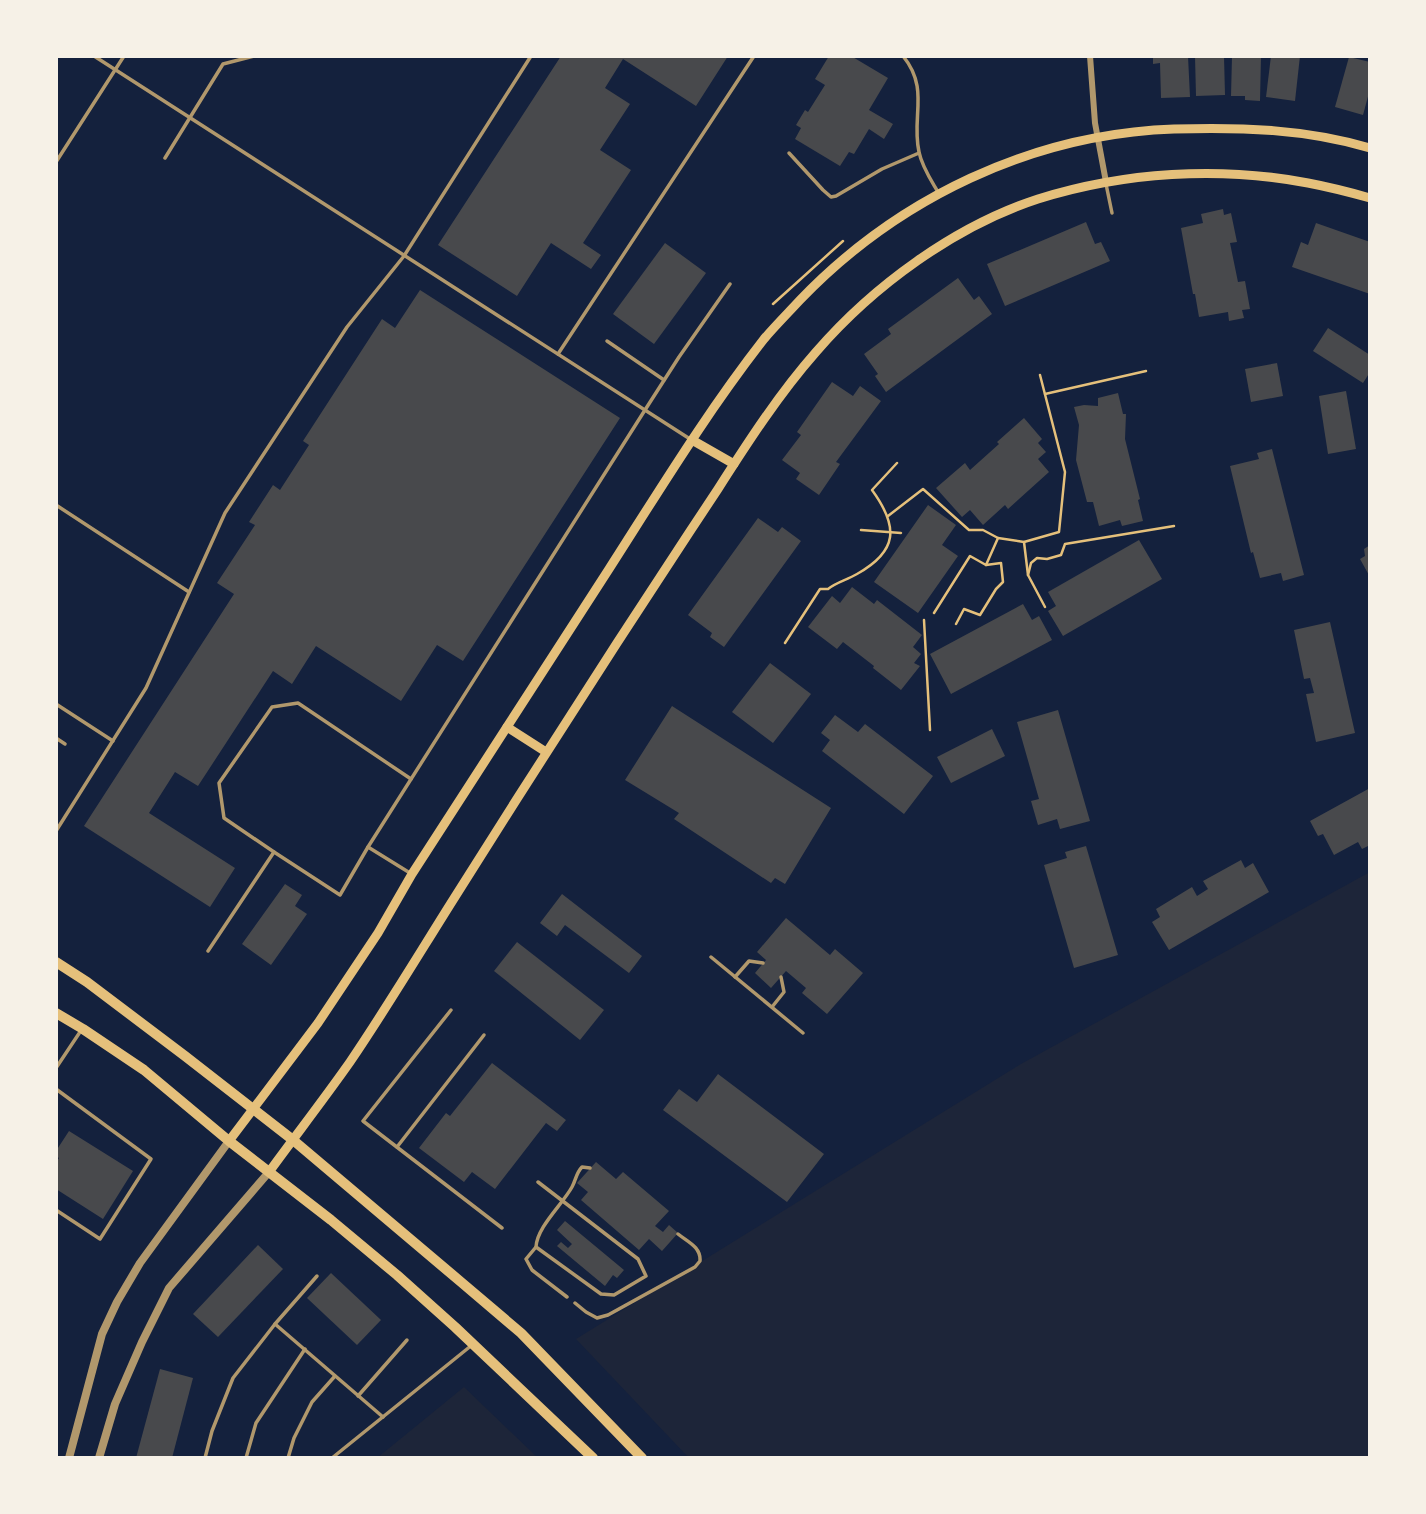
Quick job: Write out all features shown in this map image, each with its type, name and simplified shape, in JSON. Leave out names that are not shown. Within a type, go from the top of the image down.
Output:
[{"type":"main road","points":[[229,1141],[326,1012],[692,440],[765,338],[821,278],[867,239],[939,193],[1013,160],[1054,146],[1133,132],[1218,128],[1302,133],[1370,148]]},
{"type":"main road","points":[[269,1172],[351,1061],[546,752],[734,464],[813,354],[846,320],[894,279],[959,234],[1038,200],[1105,182],[1159,175],[1238,174],[1308,183],[1370,198]]},
{"type":"main road","points":[[692,440],[734,464]]},
{"type":"main road","points":[[507,727],[546,752]]},
{"type":"main road","points":[[56,962],[109,999],[293,1140],[521,1333],[642,1458]]},
{"type":"main road","points":[[56,1013],[144,1070],[229,1141],[331,1220],[397,1275],[593,1458]]},
{"type":"street","points":[[1090,56],[1097,137],[1105,182]]},
{"type":"street","points":[[69,1458],[102,1334],[117,1302],[140,1263],[229,1141]]},
{"type":"street","points":[[99,1458],[115,1404],[169,1288],[269,1172]]},
{"type":"lane","points":[[94,56],[692,440]]},
{"type":"lane","points":[[56,162],[124,56]]},
{"type":"lane","points":[[165,158],[223,64],[254,56]]},
{"type":"lane","points":[[56,831],[146,688],[225,513],[347,327],[404,256],[531,56]]},
{"type":"lane","points":[[558,354],[754,56]]},
{"type":"lane","points":[[903,56],[914,74],[918,89],[919,153],[939,193]]},
{"type":"lane","points":[[789,153],[831,197],[882,169],[919,153]]},
{"type":"lane","points":[[1105,182],[1112,213]]},
{"type":"lane","points":[[411,779],[298,703],[272,706],[219,783],[224,818],[340,895],[664,380],[730,284]]},
{"type":"lane","points":[[607,341],[664,380]]},
{"type":"lane","points":[[56,505],[189,593]]},
{"type":"lane","points":[[56,704],[113,741]]},
{"type":"lane","points":[[56,738],[65,744]]},
{"type":"lane","points":[[368,847],[412,874]]},
{"type":"lane","points":[[208,951],[274,852]]},
{"type":"lane","points":[[711,957],[803,1033]]},
{"type":"lane","points":[[735,977],[749,961],[763,963]]},
{"type":"lane","points":[[772,1007],[784,992],[781,977]]},
{"type":"lane","points":[[451,1010],[363,1121],[502,1228]]},
{"type":"lane","points":[[56,1068],[83,1029]]},
{"type":"lane","points":[[397,1147],[484,1035]]},
{"type":"lane","points":[[56,1089],[151,1159],[100,1239],[56,1210]]},
{"type":"lane","points":[[567,1297],[532,1270],[526,1259],[536,1247],[537,1237],[575,1184],[578,1171],[582,1167],[590,1168]]},
{"type":"lane","points":[[536,1247],[601,1294],[614,1295],[646,1276],[638,1259],[538,1182]]},
{"type":"lane","points":[[575,1303],[597,1318],[608,1315],[695,1267],[700,1261],[697,1248],[678,1234]]},
{"type":"lane","points":[[205,1458],[212,1431],[233,1378],[317,1276]]},
{"type":"lane","points":[[275,1324],[383,1417]]},
{"type":"lane","points":[[358,1396],[407,1340]]},
{"type":"lane","points":[[332,1458],[473,1345]]},
{"type":"lane","points":[[246,1458],[256,1423],[304,1349]]},
{"type":"lane","points":[[288,1458],[294,1438],[312,1402],[335,1376]]},
{"type":"path","points":[[773,304],[843,241]]},
{"type":"path","points":[[1045,394],[1146,371]]},
{"type":"path","points":[[888,516],[923,489],[970,530],[983,530],[998,537],[1024,542],[1059,532],[1065,472],[1040,375]]},
{"type":"path","points":[[785,643],[820,589],[828,589],[835,583],[847,580],[883,556],[890,533],[888,516],[872,490],[897,463]]},
{"type":"path","points":[[1028,575],[1031,563],[1037,558],[1047,559],[1061,555],[1065,544],[1174,526]]},
{"type":"path","points":[[861,530],[901,533]]},
{"type":"path","points":[[986,565],[998,537]]},
{"type":"path","points":[[1024,542],[1028,575],[1045,607]]},
{"type":"path","points":[[934,613],[970,556],[986,565],[1001,563],[1003,582],[980,615],[964,609],[956,624]]},
{"type":"path","points":[[924,620],[930,730]]},
{"type":"shaded area","points":[[1370,872],[1370,1458],[689,1458],[576,1339],[1021,1064]]},
{"type":"shaded area","points":[[464,1387],[538,1458],[377,1458]]},
{"type":"building","points":[[561,56],[728,56],[696,106],[623,59],[605,88],[630,104],[600,150],[631,170],[583,243],[601,255],[591,269],[551,243],[517,296],[438,245]]},
{"type":"building","points":[[829,56],[851,56],[888,78],[869,110],[893,124],[884,139],[869,129],[854,154],[849,152],[840,166],[795,139],[801,128],[796,125],[825,85],[815,79]]},
{"type":"building","points":[[1153,56],[1188,56],[1190,97],[1161,98],[1160,63],[1153,64]]},
{"type":"building","points":[[1195,56],[1224,56],[1225,95],[1196,96]]},
{"type":"building","points":[[1232,56],[1261,56],[1260,101],[1245,100],[1245,96],[1231,96]]},
{"type":"building","points":[[1271,56],[1300,56],[1295,101],[1266,97]]},
{"type":"building","points":[[1349,57],[1370,62],[1370,89],[1363,115],[1335,107]]},
{"type":"building","points":[[1223,209],[1224,215],[1231,213],[1237,242],[1230,243],[1238,282],[1245,281],[1250,309],[1242,310],[1244,318],[1229,321],[1228,312],[1199,317],[1181,228],[1203,223],[1201,214]]},
{"type":"building","points":[[1086,222],[1095,244],[1101,242],[1110,261],[1005,306],[987,264]]},
{"type":"building","points":[[1316,223],[1370,242],[1370,294],[1292,267],[1301,242],[1308,245]]},
{"type":"building","points":[[665,243],[706,273],[654,344],[613,314]]},
{"type":"building","points":[[958,278],[974,300],[979,296],[992,314],[886,392],[864,354],[891,334],[888,329]]},
{"type":"building","points":[[420,290],[620,418],[463,661],[437,645],[401,701],[316,646],[292,684],[273,671],[198,786],[175,772],[149,813],[235,868],[210,907],[84,826],[234,594],[217,583],[255,525],[249,522],[273,485],[280,490],[309,445],[303,441],[382,319],[395,328]]},
{"type":"building","points":[[1328,328],[1370,355],[1370,372],[1363,383],[1313,351]]},
{"type":"building","points":[[1277,363],[1283,396],[1251,402],[1245,369]]},
{"type":"building","points":[[832,382],[853,396],[860,386],[881,401],[836,462],[840,464],[819,495],[796,479],[800,473],[782,460],[801,435],[797,432]]},
{"type":"building","points":[[1346,391],[1356,449],[1328,454],[1319,396]]},
{"type":"building","points":[[1118,393],[1123,414],[1126,414],[1125,439],[1143,521],[1122,526],[1120,520],[1099,526],[1093,502],[1087,502],[1076,460],[1079,425],[1074,407],[1098,406],[1098,398]]},
{"type":"building","points":[[1024,418],[1042,439],[1038,443],[1046,452],[1038,459],[1049,472],[1008,509],[1005,505],[983,525],[970,510],[962,517],[936,488],[965,463],[970,470]]},
{"type":"building","points":[[1272,449],[1304,575],[1283,581],[1281,573],[1260,578],[1253,552],[1251,553],[1230,466],[1259,459],[1257,453]]},
{"type":"building","points":[[928,505],[956,525],[942,545],[958,556],[918,613],[874,582]]},
{"type":"building","points":[[758,518],[778,532],[782,527],[801,541],[724,647],[710,637],[712,633],[688,615]]},
{"type":"building","points":[[1139,540],[1162,579],[1063,636],[1048,611],[1056,606],[1048,592]]},
{"type":"building","points":[[1370,545],[1370,577],[1360,559],[1365,556],[1364,549]]},
{"type":"building","points":[[852,587],[874,604],[877,600],[922,635],[913,647],[921,654],[914,663],[920,666],[901,690],[843,642],[837,649],[808,627],[832,596],[840,603]]},
{"type":"building","points":[[1023,604],[1032,620],[1039,616],[1052,640],[951,694],[930,654]]},
{"type":"building","points":[[1330,622],[1355,733],[1316,742],[1306,694],[1314,693],[1310,678],[1304,679],[1294,630]]},
{"type":"building","points":[[770,663],[811,694],[773,743],[732,712]]},
{"type":"building","points":[[672,706],[831,808],[785,884],[775,878],[771,883],[674,819],[679,813],[625,780]]},
{"type":"building","points":[[1058,710],[1090,821],[1060,829],[1057,819],[1038,825],[1031,801],[1039,799],[1017,722]]},
{"type":"building","points":[[835,715],[858,732],[865,724],[933,776],[904,814],[822,751],[830,740],[821,733]]},
{"type":"building","points":[[992,729],[1005,756],[951,783],[937,757]]},
{"type":"building","points":[[1370,788],[1370,845],[1362,849],[1358,842],[1334,855],[1323,834],[1318,836],[1310,821]]},
{"type":"building","points":[[1086,846],[1118,955],[1074,968],[1044,865],[1067,858],[1065,852]]},
{"type":"building","points":[[1241,860],[1245,868],[1253,863],[1269,892],[1169,950],[1152,922],[1160,917],[1156,909],[1192,887],[1197,896],[1208,889],[1203,881]]},
{"type":"building","points":[[285,884],[302,895],[295,906],[307,914],[271,965],[242,944]]},
{"type":"building","points":[[562,894],[642,956],[629,973],[565,925],[557,936],[540,923]]},
{"type":"building","points":[[786,918],[830,955],[835,949],[863,973],[827,1014],[802,993],[806,988],[786,971],[771,988],[755,973],[766,960],[757,952]]},
{"type":"building","points":[[517,942],[604,1010],[580,1040],[494,971]]},
{"type":"building","points":[[492,1063],[566,1120],[557,1131],[546,1123],[495,1189],[472,1172],[464,1182],[419,1148],[446,1113],[450,1116]]},
{"type":"building","points":[[718,1074],[824,1154],[787,1202],[663,1110],[679,1089],[697,1102]]},
{"type":"building","points":[[69,1131],[133,1171],[103,1219],[56,1189],[56,1163],[59,1158],[56,1151]]},
{"type":"building","points":[[596,1162],[616,1179],[623,1172],[669,1211],[655,1226],[663,1232],[669,1225],[678,1233],[662,1251],[649,1239],[639,1250],[581,1200],[588,1192],[577,1183]]},
{"type":"building","points":[[565,1221],[624,1270],[617,1278],[613,1275],[605,1286],[557,1246],[561,1242],[568,1248],[572,1244],[557,1230]]},
{"type":"building","points":[[258,1245],[283,1269],[218,1337],[193,1314]]},
{"type":"building","points":[[331,1273],[381,1320],[357,1345],[307,1298]]},
{"type":"building","points":[[160,1369],[193,1378],[172,1458],[136,1458]]}]
